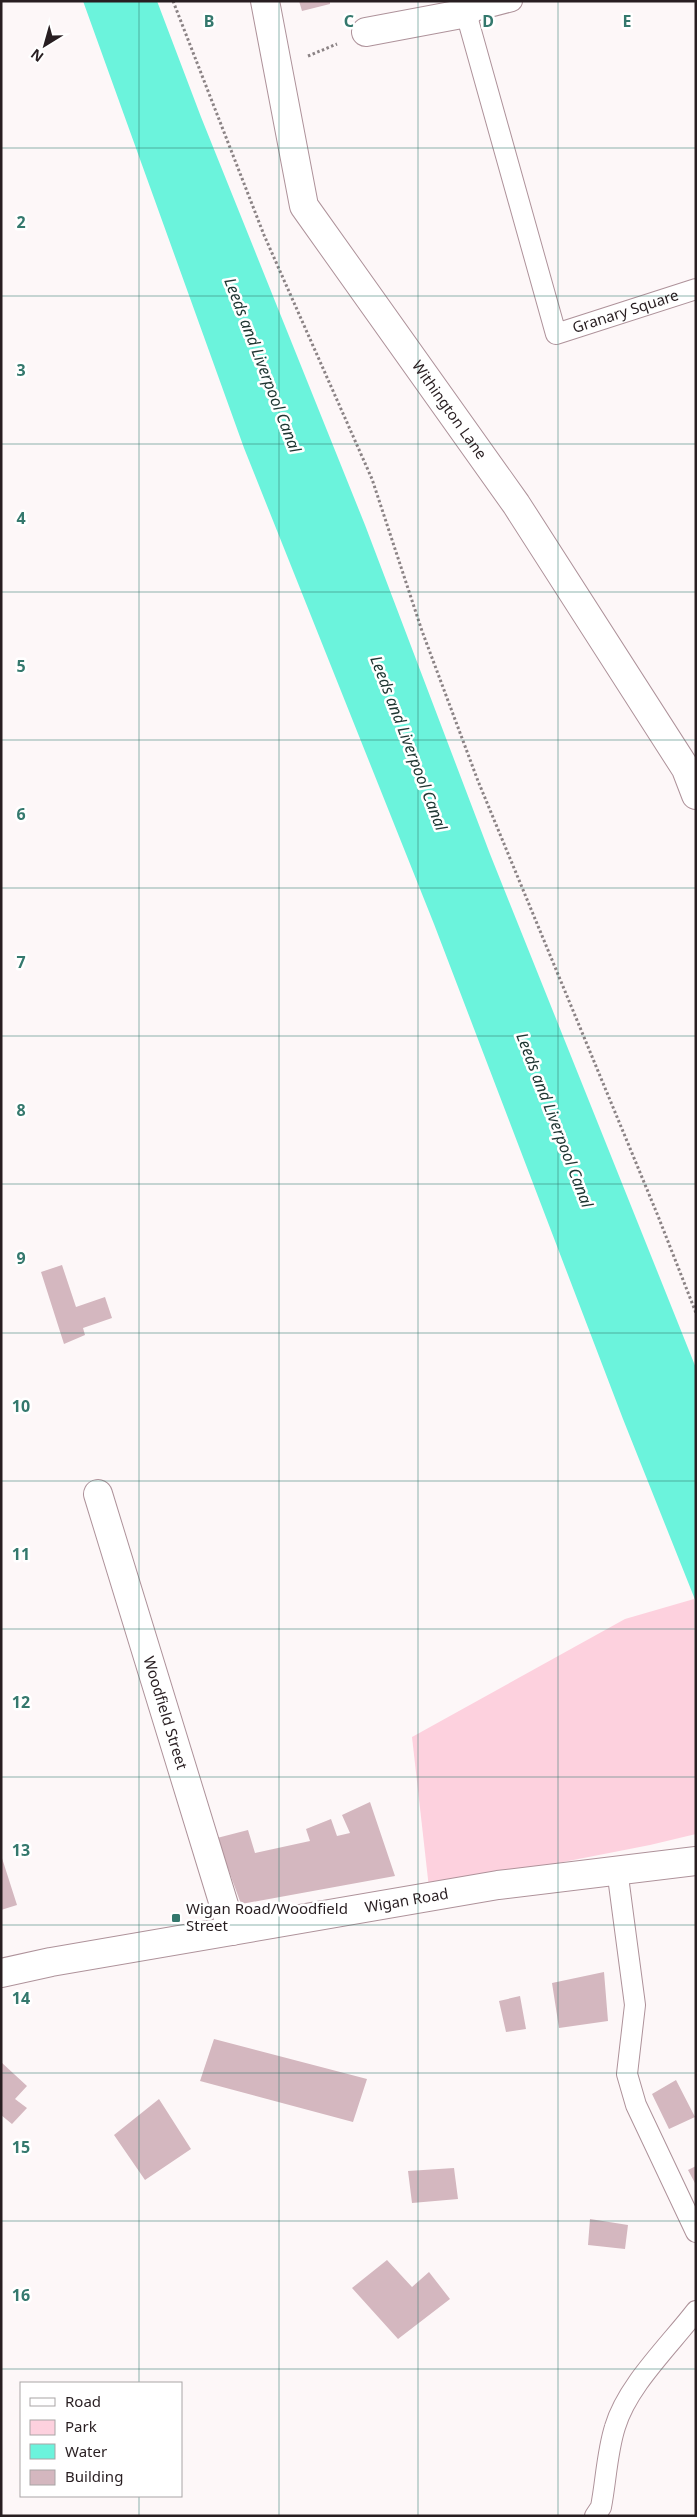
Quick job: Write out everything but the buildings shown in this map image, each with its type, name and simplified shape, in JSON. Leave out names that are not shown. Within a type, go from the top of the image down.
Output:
[{"type":"street","name":"Withington Lane","points":[[265,1],[304,206],[516,504],[686,769],[696,796]]},
{"type":"street","points":[[366,32],[466,13]]},
{"type":"street","name":"Woodfield Street","points":[[98,1494],[232,1931]]},
{"type":"street","name":"Wigan Road","points":[[1,1973],[51,1962],[498,1885],[617,1869],[696,1861]]},
{"type":"lane","points":[[466,13],[512,1]]},
{"type":"lane","name":"Granary Square","points":[[466,13],[556,334],[696,289]]},
{"type":"lane","points":[[617,1869],[635,2005],[627,2074],[636,2106],[696,2232]]},
{"type":"lane","points":[[601,2513],[614,2428],[625,2404],[651,2367],[696,2311]]},
{"type":"path","points":[[173,1],[264,235],[372,479],[422,631],[478,781],[658,1216],[696,1313]]},
{"type":"path","points":[[277,68],[366,32]]},
{"type":"green space","points":[[694,1599],[696,1834],[650,1845],[429,1888],[412,1737],[625,1619]]},
{"type":"water","name":"Leeds and Liverpool Canal","points":[[83,1],[157,1],[201,117],[365,525],[490,854],[696,1368],[696,1602],[623,1419],[434,924],[244,448]]},
{"type":"place","name":"Wigan Road/Woodfield Street","points":[[176,1918]]}]
